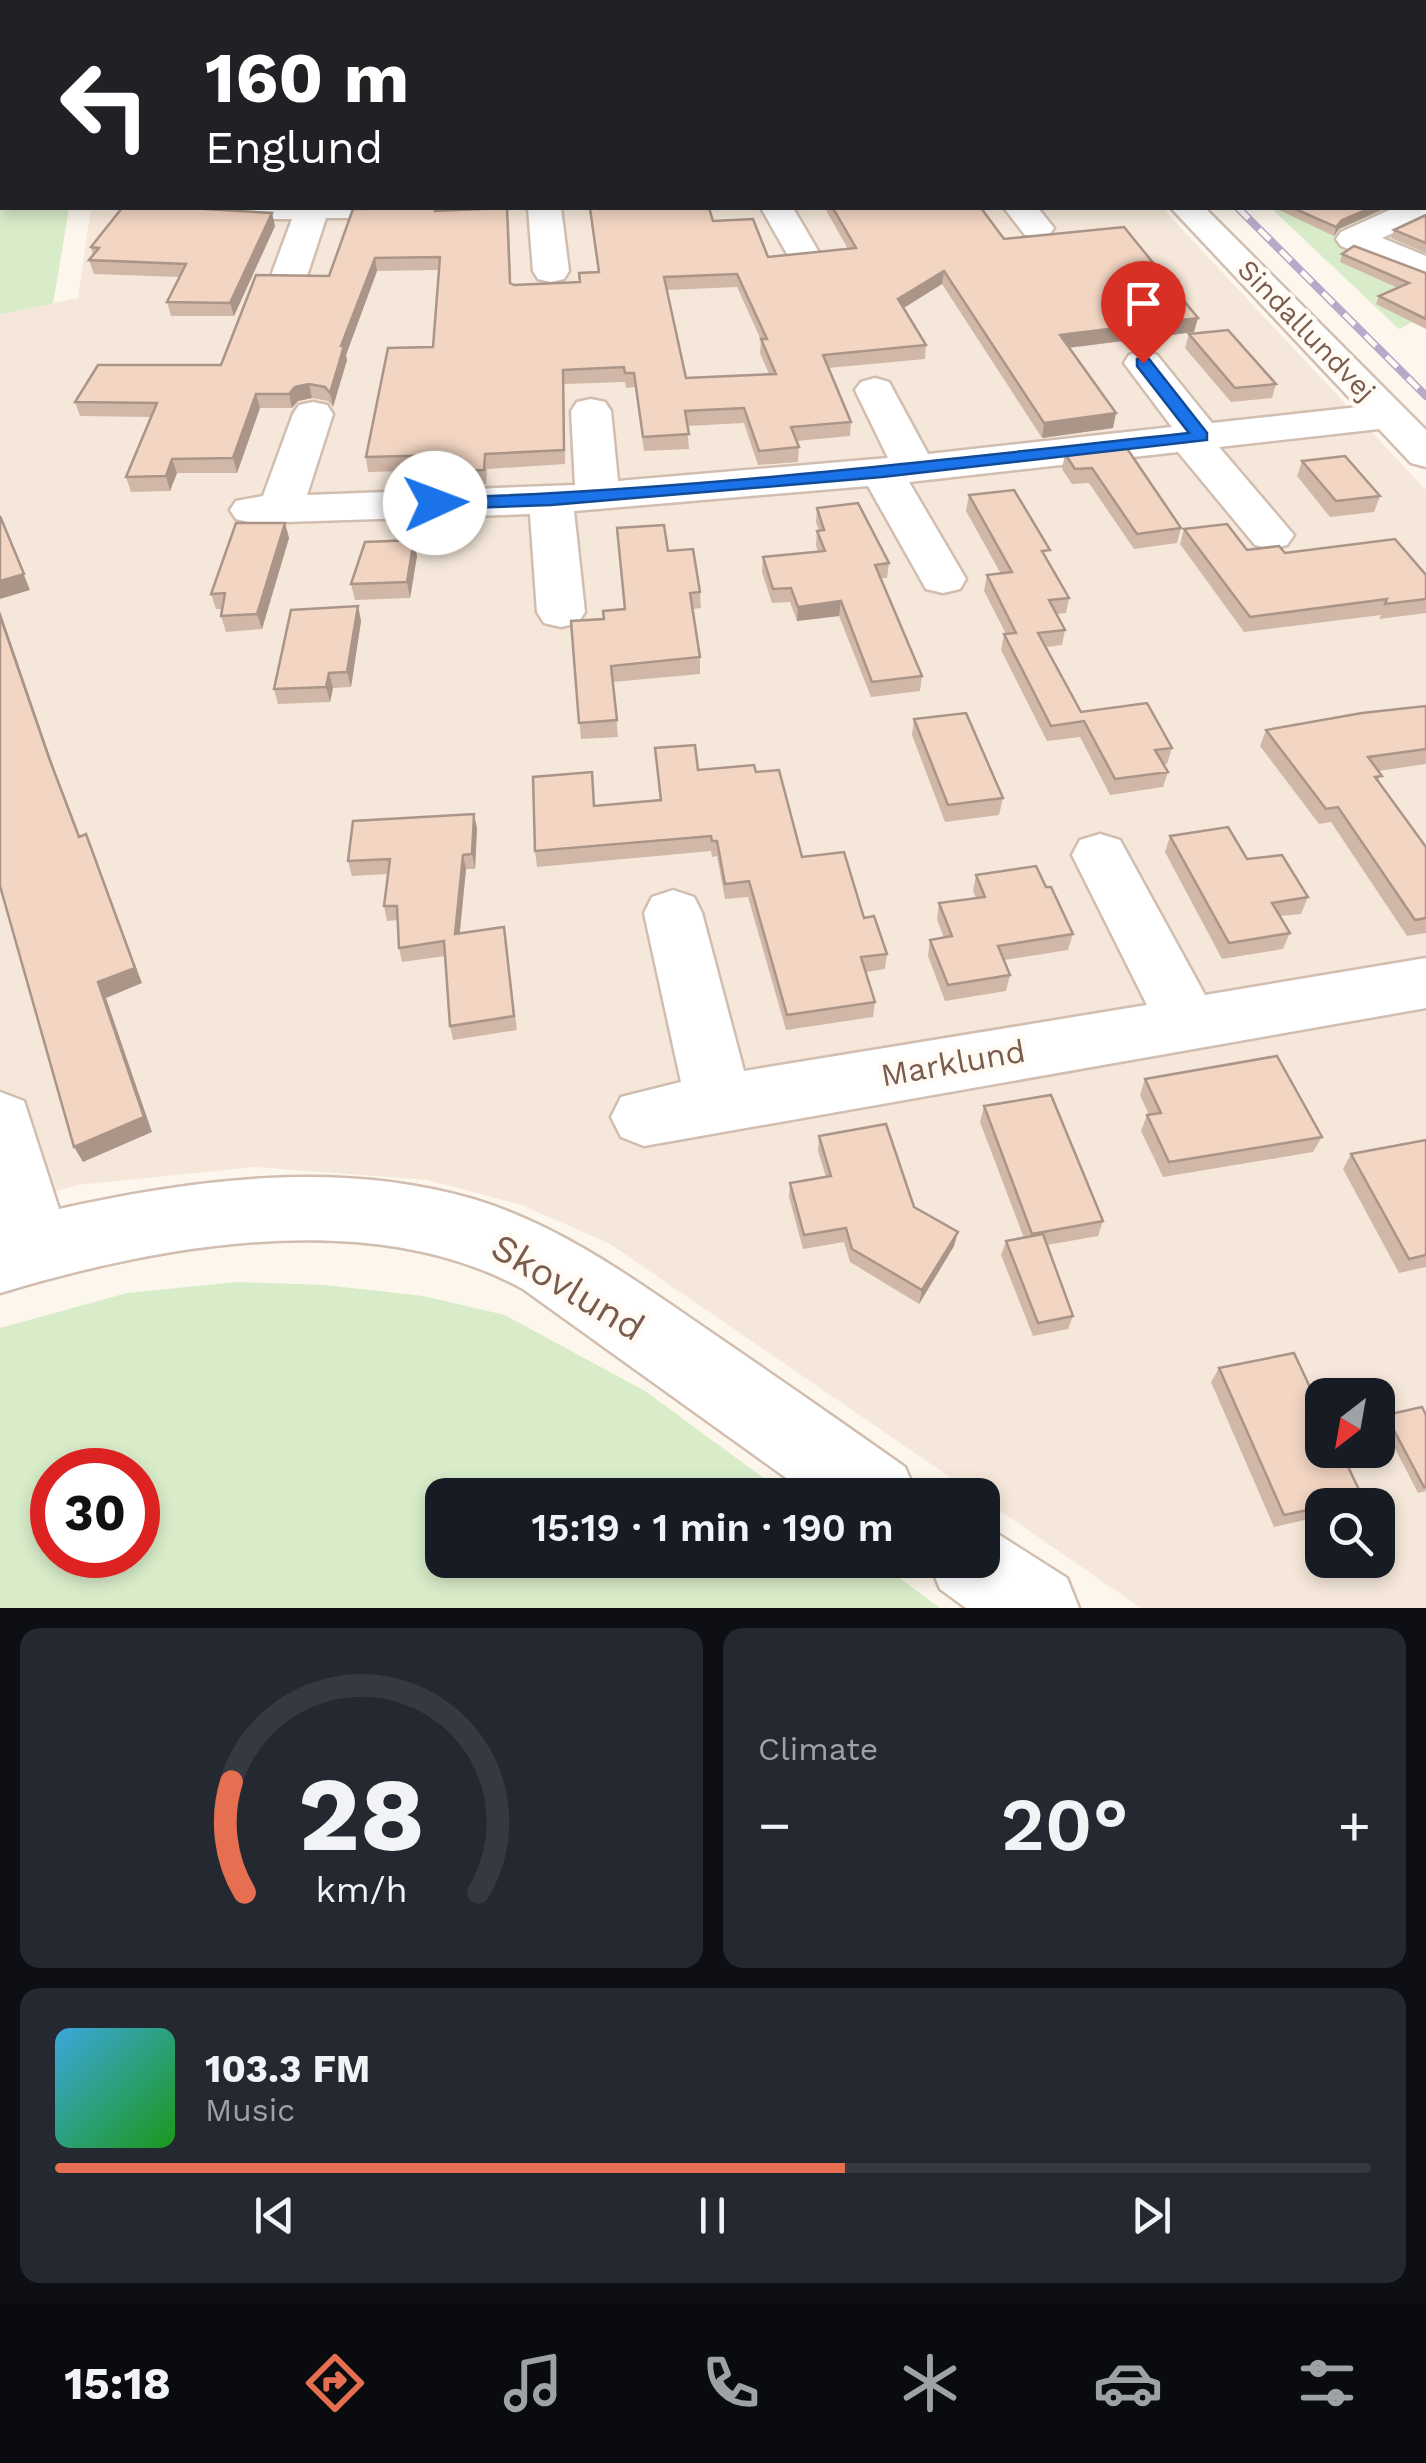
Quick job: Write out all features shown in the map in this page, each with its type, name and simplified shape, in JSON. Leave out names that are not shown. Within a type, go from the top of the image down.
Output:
[{"type":"street","points":[[290,272],[312,210]]},
{"type":"street","points":[[544,210],[551,271]]},
{"type":"street","points":[[778,210],[804,254]]},
{"type":"street","name":"Sindallundvej","points":[[1189,210],[1426,454]]},
{"type":"street","points":[[1416,210],[1353,240],[1426,268]]},
{"type":"street","points":[[1143,363],[1195,438],[1271,535]]},
{"type":"street","points":[[875,390],[898,469],[943,579]]},
{"type":"street","points":[[591,411],[598,496]]},
{"type":"street","points":[[313,414],[266,509],[551,500],[898,469],[1390,416]]},
{"type":"street","points":[[551,500],[561,612]]},
{"type":"street","points":[[1100,855],[1188,1022]]},
{"type":"street","points":[[674,913],[719,1104]]},
{"type":"street","name":"Marklund","points":[[644,1116],[1426,983]]},
{"type":"street","name":"Skovlund","points":[[0,1121],[18,1254],[147,1222],[256,1212],[362,1211],[471,1231],[524,1253],[595,1296],[854,1478]]},
{"type":"street","points":[[995,1578],[1037,1608]]},
{"type":"shaded area","points":[[91,210],[1164,210],[1426,490],[1426,1608],[1141,1608],[1000,1511],[1000,1478],[951,1478],[610,1244],[522,1205],[427,1180],[255,1167],[77,1185],[0,1208],[0,314],[78,298]]},
{"type":"green space","points":[[0,210],[69,210],[53,304],[0,314]]},
{"type":"green space","points":[[1273,210],[1426,210],[1426,315],[1399,329]]},
{"type":"green space","points":[[237,1282],[325,1285],[423,1296],[505,1315],[645,1391],[764,1478],[425,1478],[425,1578],[899,1578],[940,1608],[0,1608],[0,1328],[127,1293]]},
{"type":"building","points":[[120,210],[272,213],[230,303],[167,302],[186,264],[89,260],[99,248],[91,247]]},
{"type":"building","points":[[353,210],[507,210],[510,283],[514,285],[580,282],[579,273],[599,272],[590,210],[710,210],[713,221],[753,219],[768,257],[856,248],[834,210],[982,210],[1004,239],[1124,227],[1198,318],[1060,335],[1116,413],[1044,423],[944,271],[898,299],[926,345],[823,355],[851,422],[791,427],[799,447],[759,451],[744,408],[685,411],[689,434],[643,437],[634,373],[625,373],[624,367],[563,370],[564,450],[485,454],[484,470],[443,471],[444,455],[366,457],[388,348],[433,347],[440,257],[375,258],[341,346],[330,393],[325,387],[309,384],[295,387],[289,394],[256,394],[233,458],[172,459],[166,476],[126,477],[157,403],[75,402],[98,365],[221,365],[256,275],[329,276]],"holes":[[[737,274],[767,339],[761,339],[776,374],[686,378],[664,277]]]},
{"type":"building","points":[[1298,210],[1366,210],[1342,220],[1336,227]]},
{"type":"building","points":[[1426,215],[1426,243],[1394,230]]},
{"type":"building","points":[[1354,246],[1426,273],[1426,319],[1379,296],[1409,283],[1342,254]]},
{"type":"building","points":[[1228,330],[1276,384],[1235,388],[1189,334]]},
{"type":"building","points":[[1126,447],[1181,528],[1137,534],[1092,468],[1075,469],[1065,454]]},
{"type":"building","points":[[1345,456],[1380,496],[1336,501],[1302,461]]},
{"type":"building","points":[[1014,490],[1050,550],[1042,551],[1069,598],[1049,600],[1065,630],[1038,633],[1081,712],[1147,703],[1172,748],[1155,750],[1168,772],[1115,779],[1084,721],[1051,726],[1004,634],[1016,633],[987,575],[1012,572],[969,495]]},
{"type":"building","points":[[858,503],[889,563],[875,565],[922,676],[872,682],[841,601],[798,607],[791,588],[773,589],[763,557],[825,551],[817,531],[824,530],[817,508]]},
{"type":"building","points":[[0,516],[24,574],[0,581]]},
{"type":"building","points":[[236,523],[285,523],[257,614],[221,616],[225,593],[211,594]]},
{"type":"building","points":[[1227,524],[1247,550],[1279,546],[1285,553],[1395,539],[1426,575],[1426,599],[1385,604],[1387,599],[1250,617],[1184,529]]},
{"type":"building","points":[[664,525],[668,551],[693,549],[700,592],[690,593],[700,657],[611,666],[617,720],[579,723],[571,621],[604,619],[603,611],[625,609],[617,528]]},
{"type":"building","points":[[414,540],[407,582],[351,584],[365,542]]},
{"type":"building","points":[[358,606],[347,672],[329,673],[326,687],[274,689],[291,610]]},
{"type":"building","points":[[0,616],[79,837],[86,834],[135,968],[98,982],[144,1117],[74,1147],[0,886]]},
{"type":"building","points":[[1426,706],[1426,749],[1368,757],[1382,776],[1375,777],[1426,847],[1426,918],[1415,920],[1338,807],[1326,809],[1266,730]]},
{"type":"building","points":[[966,713],[1003,798],[948,805],[914,719]]},
{"type":"building","points":[[695,745],[698,770],[754,765],[756,772],[779,770],[802,857],[844,852],[864,918],[874,916],[887,954],[861,957],[875,1002],[787,1015],[749,881],[725,884],[717,841],[712,841],[711,836],[535,851],[533,777],[592,772],[594,806],[661,800],[655,748]]},
{"type":"building","points":[[474,814],[472,854],[463,855],[455,934],[504,927],[514,1016],[450,1026],[444,941],[399,948],[397,906],[384,906],[390,859],[348,861],[353,821]]},
{"type":"building","points":[[1228,827],[1247,859],[1282,855],[1308,897],[1272,903],[1290,933],[1229,943],[1170,836]]},
{"type":"building","points":[[1036,866],[1046,887],[1051,887],[1073,934],[998,946],[1010,975],[948,985],[930,940],[952,936],[939,903],[985,897],[976,875]]},
{"type":"building","points":[[1277,1056],[1322,1137],[1169,1162],[1147,1115],[1161,1113],[1145,1079]]},
{"type":"building","points":[[1051,1095],[1103,1221],[1032,1234],[984,1106]]},
{"type":"building","points":[[886,1124],[914,1207],[958,1232],[922,1290],[852,1249],[846,1228],[804,1235],[790,1183],[831,1176],[819,1136]]},
{"type":"building","points":[[1426,1140],[1426,1255],[1409,1259],[1351,1154]]},
{"type":"building","points":[[1043,1234],[1073,1316],[1038,1323],[1006,1241]]},
{"type":"building","points":[[1294,1353],[1306,1378],[1305,1468],[1349,1468],[1358,1488],[1305,1488],[1305,1511],[1284,1515],[1219,1368]]},
{"type":"building","points":[[1422,1407],[1426,1415],[1424,1487],[1395,1432],[1395,1413]]},
{"type":"railway","points":[[1240,210],[1426,396]]},
{"type":"route","points":[[435,503],[551,500],[882,472],[1200,436],[1143,363]]}]
